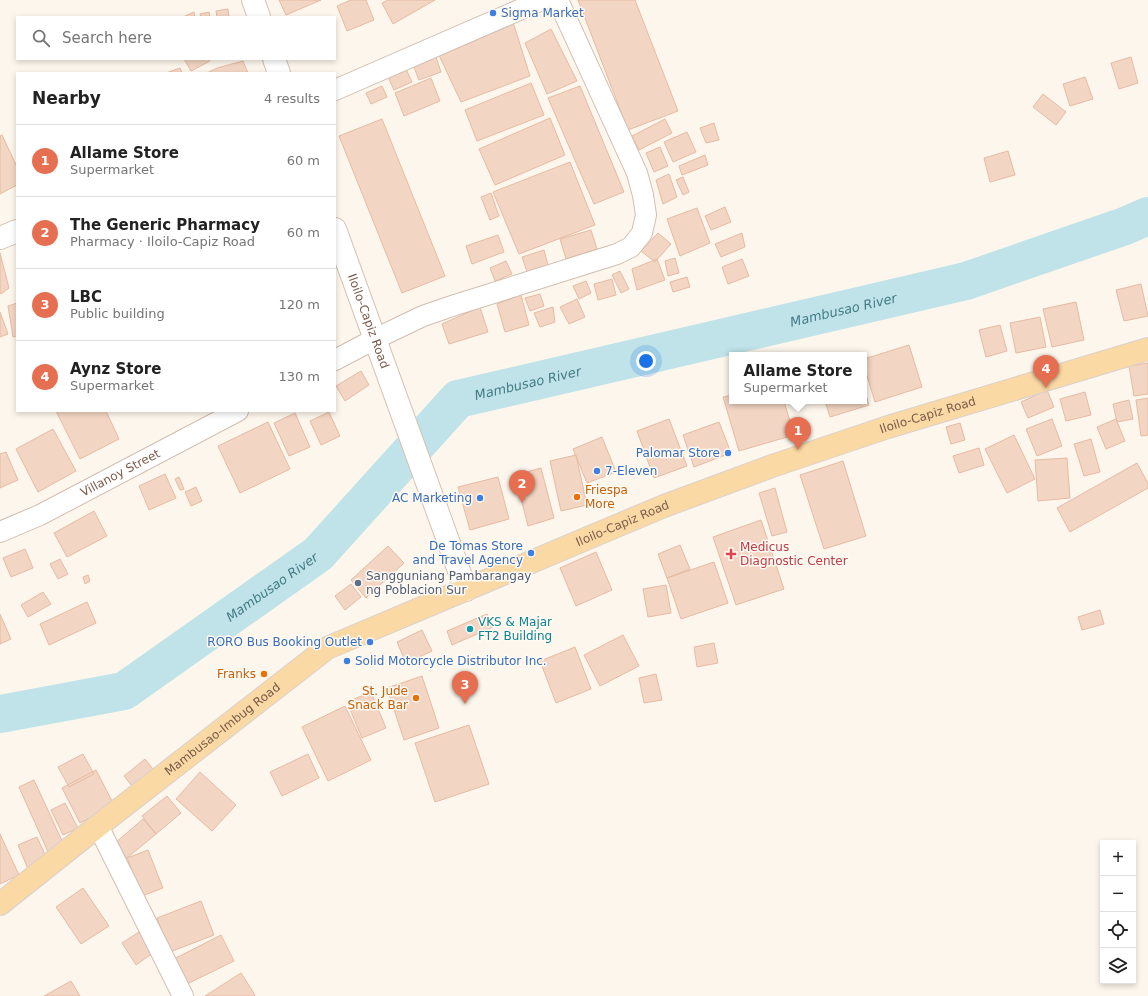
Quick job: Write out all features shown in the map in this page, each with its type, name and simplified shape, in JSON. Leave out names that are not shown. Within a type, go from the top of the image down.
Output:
[{"type":"main road","points":[[253,0],[259,16]]},
{"type":"main road","points":[[274,60],[279,72]]},
{"type":"main road","points":[[0,238],[16,231]]},
{"type":"main road","name":"Iloilo-Capiz Road","points":[[336,232],[466,590],[664,506],[772,466],[888,427],[1148,349]]},
{"type":"main road","name":"Mambusao-Imbug Road","points":[[0,904],[327,648],[466,590]]},
{"type":"street","points":[[336,90],[542,0]]},
{"type":"street","points":[[336,359],[423,316],[617,254],[631,247],[642,233],[646,215],[643,195],[636,173],[558,0]]},
{"type":"street","name":"Villanoy Street","points":[[0,532],[40,515],[236,412]]},
{"type":"street","points":[[98,826],[183,996]]},
{"type":"building","points":[[279,0],[321,0],[286,15]]},
{"type":"building","points":[[351,0],[366,0],[374,20],[347,31],[337,6]]},
{"type":"building","points":[[388,0],[435,0],[393,24],[382,3]]},
{"type":"building","points":[[578,0],[635,0],[678,111],[628,130]]},
{"type":"building","points":[[228,9],[229,16],[217,16],[216,11]]},
{"type":"building","points":[[194,12],[195,16],[185,16]]},
{"type":"building","points":[[209,12],[210,16],[201,16],[200,14]]},
{"type":"building","points":[[512,19],[530,76],[461,102],[437,51]]},
{"type":"building","points":[[551,29],[577,81],[547,94],[525,43]]},
{"type":"building","points":[[436,57],[441,72],[419,80],[413,65]]},
{"type":"building","points":[[1131,57],[1138,83],[1119,89],[1111,63]]},
{"type":"building","points":[[185,60],[210,60],[210,61],[191,71]]},
{"type":"building","points":[[243,61],[248,72],[209,72],[217,68]]},
{"type":"building","points":[[180,68],[182,72],[169,72]]},
{"type":"building","points":[[406,69],[412,82],[394,90],[388,77]]},
{"type":"building","points":[[1085,77],[1093,99],[1070,106],[1063,84]]},
{"type":"building","points":[[431,78],[440,101],[404,116],[395,93]]},
{"type":"building","points":[[531,83],[544,115],[477,141],[465,110]]},
{"type":"building","points":[[382,86],[387,97],[371,104],[366,93]]},
{"type":"building","points":[[580,86],[624,192],[594,204],[548,98]]},
{"type":"building","points":[[1043,94],[1066,112],[1056,125],[1033,107]]},
{"type":"building","points":[[550,118],[565,155],[495,185],[479,149]]},
{"type":"building","points":[[382,119],[445,276],[402,293],[339,136]]},
{"type":"building","points":[[665,119],[672,133],[639,150],[632,136]]},
{"type":"building","points":[[714,123],[719,140],[706,143],[700,128]]},
{"type":"building","points":[[687,132],[696,152],[673,162],[664,142]]},
{"type":"building","points":[[2,135],[16,165],[16,186],[0,194],[0,136]]},
{"type":"building","points":[[660,147],[668,166],[654,172],[646,153]]},
{"type":"building","points":[[1008,151],[1015,175],[990,182],[984,158]]},
{"type":"building","points":[[705,155],[708,165],[682,175],[679,166]]},
{"type":"building","points":[[570,162],[595,225],[519,254],[493,192]]},
{"type":"building","points":[[669,174],[677,197],[663,204],[656,180]]},
{"type":"building","points":[[683,177],[689,192],[683,195],[676,180]]},
{"type":"building","points":[[491,193],[499,216],[490,220],[481,197]]},
{"type":"building","points":[[725,207],[731,222],[711,230],[705,216]]},
{"type":"building","points":[[697,208],[710,243],[680,256],[667,219]]},
{"type":"building","points":[[591,230],[597,249],[566,259],[560,239]]},
{"type":"building","points":[[658,233],[671,244],[655,262],[641,251]]},
{"type":"building","points":[[742,233],[745,247],[721,257],[715,244]]},
{"type":"building","points":[[498,235],[504,252],[472,264],[466,246]]},
{"type":"building","points":[[544,250],[548,265],[527,272],[522,257]]},
{"type":"building","points":[[0,253],[9,288],[1,294],[0,292]]},
{"type":"building","points":[[675,258],[679,273],[668,276],[665,261]]},
{"type":"building","points":[[657,259],[665,280],[637,290],[632,269]]},
{"type":"building","points":[[742,259],[749,276],[728,284],[722,267]]},
{"type":"building","points":[[506,261],[512,274],[495,281],[490,268]]},
{"type":"building","points":[[620,271],[629,289],[621,293],[612,275]]},
{"type":"building","points":[[687,277],[690,287],[673,292],[670,282]]},
{"type":"building","points":[[612,279],[616,295],[598,300],[594,284]]},
{"type":"building","points":[[586,281],[591,293],[579,299],[573,286]]},
{"type":"building","points":[[1141,284],[1148,316],[1124,321],[1116,290]]},
{"type":"building","points":[[540,294],[544,306],[530,311],[525,298]]},
{"type":"building","points":[[521,295],[529,325],[505,332],[497,304]]},
{"type":"building","points":[[577,299],[585,317],[569,324],[560,307]]},
{"type":"building","points":[[1076,302],[1084,340],[1052,347],[1043,309]]},
{"type":"building","points":[[16,303],[16,336],[13,337],[8,306]]},
{"type":"building","points":[[480,307],[488,332],[449,344],[442,324]]},
{"type":"building","points":[[553,307],[555,322],[540,327],[534,313]]},
{"type":"building","points":[[0,312],[8,334],[0,337]]},
{"type":"building","points":[[1040,317],[1046,347],[1016,353],[1010,323]]},
{"type":"building","points":[[1000,325],[1007,351],[986,357],[979,330]]},
{"type":"building","points":[[909,345],[922,387],[875,402],[867,376],[867,358]]},
{"type":"building","points":[[1148,363],[1148,394],[1134,396],[1129,366]]},
{"type":"building","points":[[361,371],[369,385],[345,401],[336,386]]},
{"type":"building","points":[[1047,390],[1054,407],[1028,418],[1021,402]]},
{"type":"building","points":[[1085,392],[1091,415],[1066,421],[1060,399]]},
{"type":"building","points":[[729,396],[729,404],[785,404],[794,435],[739,451],[723,397]]},
{"type":"building","points":[[1148,398],[1148,435],[1141,436],[1136,400]]},
{"type":"building","points":[[867,399],[869,405],[830,417],[826,404],[867,404]]},
{"type":"building","points":[[1129,400],[1133,419],[1117,422],[1113,404]]},
{"type":"building","points":[[56,412],[106,412],[119,439],[80,459]]},
{"type":"building","points":[[329,412],[340,436],[321,445],[310,421]]},
{"type":"building","points":[[295,413],[310,447],[289,456],[274,423]]},
{"type":"building","points":[[669,419],[687,466],[654,478],[637,431]]},
{"type":"building","points":[[1052,419],[1062,446],[1037,456],[1026,429]]},
{"type":"building","points":[[1116,419],[1125,441],[1106,449],[1097,427]]},
{"type":"building","points":[[268,422],[290,469],[240,493],[218,446]]},
{"type":"building","points":[[719,422],[731,453],[694,467],[683,435]]},
{"type":"building","points":[[960,423],[965,440],[951,444],[946,427]]},
{"type":"building","points":[[53,429],[76,471],[38,492],[16,449]]},
{"type":"building","points":[[1014,435],[1035,479],[1007,493],[985,449]]},
{"type":"building","points":[[602,437],[616,472],[587,483],[573,449]]},
{"type":"building","points":[[1091,439],[1100,472],[1084,476],[1074,444]]},
{"type":"building","points":[[979,448],[984,465],[959,473],[953,456]]},
{"type":"building","points":[[6,452],[18,480],[0,488],[0,454]]},
{"type":"building","points":[[576,455],[587,505],[561,511],[550,461]]},
{"type":"building","points":[[1067,458],[1070,498],[1038,501],[1035,460]]},
{"type":"building","points":[[843,461],[866,536],[824,549],[800,475]]},
{"type":"building","points":[[1137,463],[1148,483],[1148,488],[1070,532],[1057,508]]},
{"type":"building","points":[[541,468],[554,518],[528,526],[515,475]]},
{"type":"building","points":[[165,474],[176,498],[149,510],[139,486]]},
{"type":"building","points":[[179,477],[184,489],[180,490],[175,479]]},
{"type":"building","points":[[498,477],[509,519],[470,530],[458,487]]},
{"type":"building","points":[[196,487],[202,501],[191,506],[185,492]]},
{"type":"building","points":[[775,488],[787,532],[772,536],[759,493]]},
{"type":"building","points":[[94,511],[107,536],[67,557],[54,533]]},
{"type":"building","points":[[761,520],[784,589],[736,605],[713,537]]},
{"type":"building","points":[[680,545],[690,569],[667,578],[658,554]]},
{"type":"building","points":[[388,546],[404,563],[366,598],[351,580]]},
{"type":"building","points":[[25,549],[33,568],[11,577],[3,558]]},
{"type":"building","points":[[596,552],[612,590],[576,606],[560,568]]},
{"type":"building","points":[[60,559],[68,574],[58,579],[50,564]]},
{"type":"building","points":[[714,562],[728,603],[681,619],[667,578]]},
{"type":"building","points":[[88,575],[90,581],[85,584],[83,577]]},
{"type":"building","points":[[351,584],[361,597],[345,610],[335,596]]},
{"type":"building","points":[[666,585],[671,613],[648,617],[643,589]]},
{"type":"building","points":[[43,592],[51,604],[28,617],[21,605]]},
{"type":"building","points":[[87,602],[96,623],[49,645],[40,624]]},
{"type":"building","points":[[1100,610],[1104,624],[1082,630],[1078,617]]},
{"type":"building","points":[[0,614],[11,639],[0,644]]},
{"type":"building","name":"VKS & Majar FT2 Building","points":[[487,614],[493,627],[452,645],[447,631]]},
{"type":"building","points":[[422,630],[432,651],[406,663],[397,642]]},
{"type":"building","points":[[623,635],[639,666],[600,686],[584,655]]},
{"type":"building","points":[[714,643],[718,663],[697,667],[694,647]]},
{"type":"building","points":[[575,647],[591,689],[556,703],[540,661]]},
{"type":"building","points":[[656,674],[662,700],[644,703],[639,678]]},
{"type":"building","points":[[422,676],[439,728],[404,740],[387,688]]},
{"type":"building","points":[[371,692],[386,728],[362,738],[347,702]]},
{"type":"building","points":[[345,706],[371,760],[328,781],[302,727]]},
{"type":"building","points":[[469,725],[489,784],[435,802],[415,743]]},
{"type":"building","points":[[83,754],[94,774],[69,787],[58,767]]},
{"type":"building","points":[[308,754],[319,778],[282,796],[270,772]]},
{"type":"building","points":[[145,759],[153,769],[132,786],[124,776]]},
{"type":"building","points":[[96,770],[114,805],[80,823],[62,788]]},
{"type":"building","points":[[200,772],[236,805],[212,831],[176,799]]},
{"type":"building","points":[[34,780],[64,845],[48,852],[19,787]]},
{"type":"building","points":[[167,796],[181,813],[156,834],[142,816]]},
{"type":"building","points":[[65,803],[78,828],[63,835],[51,810]]},
{"type":"building","points":[[143,819],[156,834],[127,858],[115,843]]},
{"type":"building","points":[[0,834],[19,875],[0,884]]},
{"type":"building","points":[[37,837],[48,861],[28,869],[18,845]]},
{"type":"building","points":[[148,850],[163,888],[142,896],[127,858]]},
{"type":"building","points":[[83,888],[109,926],[81,944],[56,907]]},
{"type":"building","points":[[201,901],[214,935],[170,952],[157,918]]},
{"type":"building","points":[[139,932],[153,953],[136,965],[122,943]]},
{"type":"building","points":[[221,935],[234,961],[185,985],[172,960]]},
{"type":"building","points":[[241,973],[255,995],[254,996],[205,996]]},
{"type":"building","points":[[71,981],[80,996],[44,996]]},
{"type":"waterway","name":"Mambusao River","points":[[0,714],[124,691],[318,554],[458,399],[966,281],[1125,226],[1148,216]]},
{"type":"place","name":"Sigma Market","points":[[493,13]]},
{"type":"place","name":"Aynz Store","points":[[1046,388]]},
{"type":"place","name":"Allame Store","points":[[798,450]]},
{"type":"place","name":"Palomar Store","points":[[728,453]]},
{"type":"place","name":"7-Eleven","points":[[597,471]]},
{"type":"place","name":"Friespa More","points":[[577,497]]},
{"type":"place","name":"AC Marketing","points":[[480,498]]},
{"type":"place","name":"The Generic Pharmacy","points":[[522,503]]},
{"type":"place","name":"De Tomas Store and Travel Agency","points":[[531,553]]},
{"type":"place","name":"Medicus Diagnostic Center","points":[[731,554]]},
{"type":"place","name":"Sangguniang Pambarangay ng Poblacion Sur","points":[[358,583]]},
{"type":"place","name":"VKS & Majar FT2 Building","points":[[470,629]]},
{"type":"place","name":"RORO Bus Booking Outlet","points":[[370,642]]},
{"type":"place","name":"Solid Motorcycle Distributor Inc.","points":[[347,661]]},
{"type":"place","name":"Franks","points":[[264,674]]},
{"type":"place","name":"St. Jude Snack Bar","points":[[416,698]]},
{"type":"place","name":"LBC","points":[[465,704]]}]
